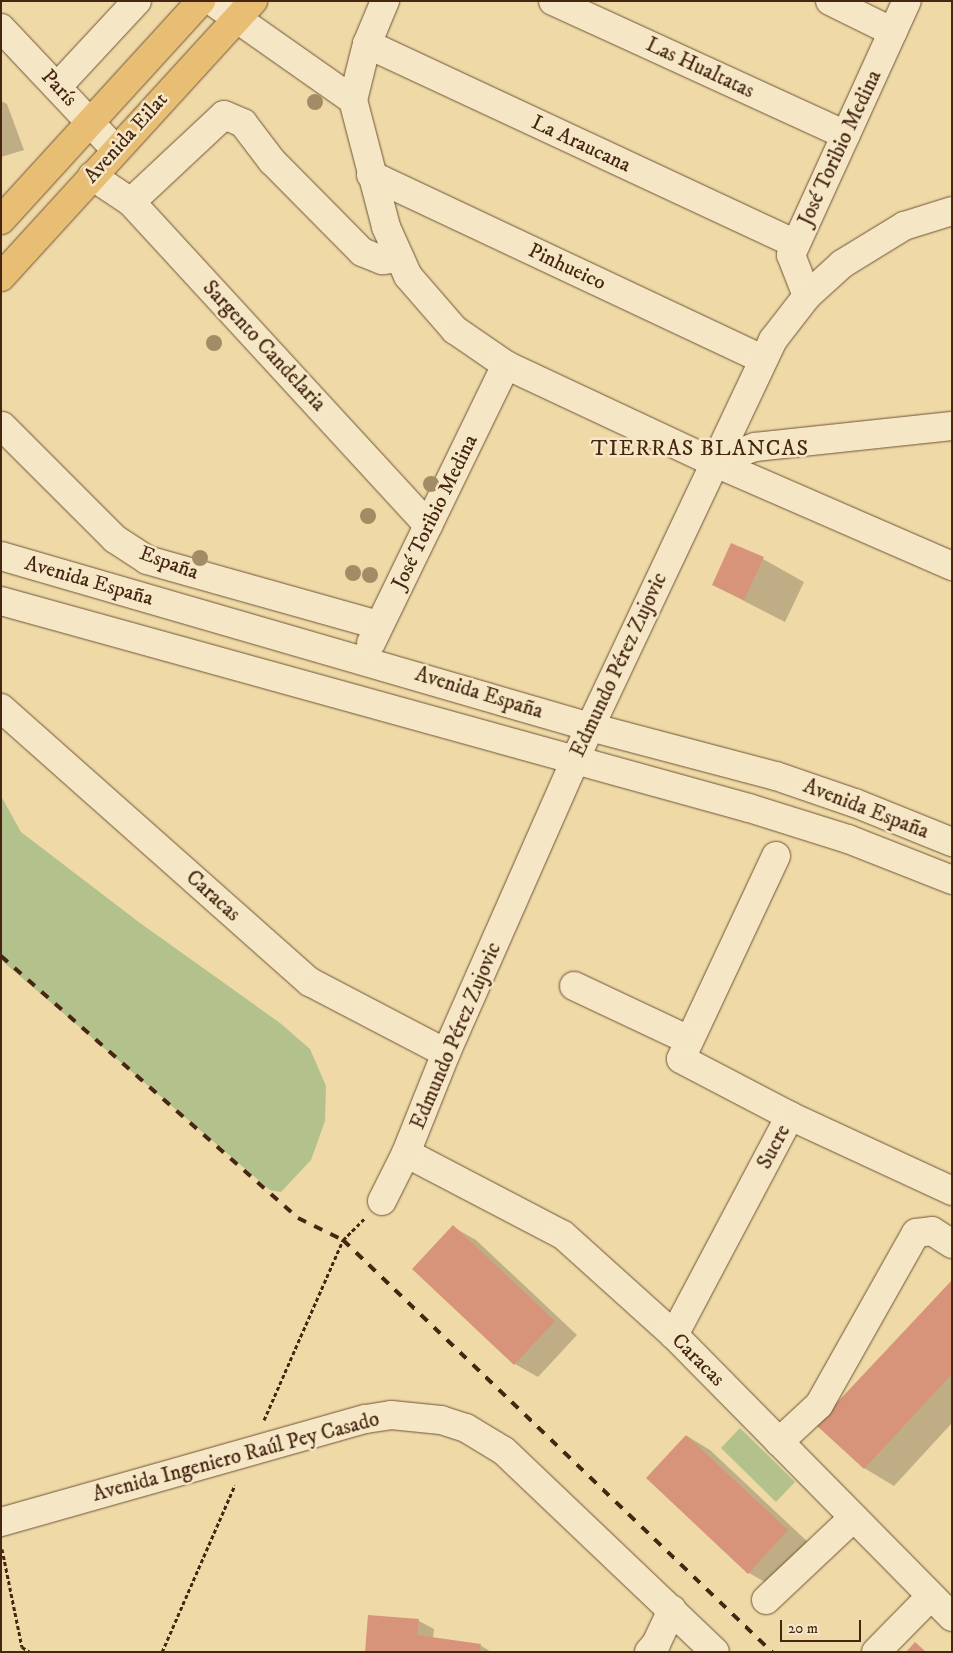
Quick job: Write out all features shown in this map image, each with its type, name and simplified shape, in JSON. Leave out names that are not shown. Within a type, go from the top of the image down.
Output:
[{"type":"main road","name":"Avenida Eilat","points":[[1,220],[201,1]]},
{"type":"main road","name":"Avenida Eilat","points":[[1,277],[245,10]]},
{"type":"street","points":[[58,86],[137,1]]},
{"type":"street","points":[[212,1],[245,10],[353,100]]},
{"type":"street","points":[[385,1],[367,44],[353,100],[371,175],[386,226],[400,258],[408,276],[455,330],[506,365],[713,462],[952,566]]},
{"type":"street","name":"Las Hualtatas","points":[[553,1],[846,135]]},
{"type":"street","points":[[830,1],[893,32]]},
{"type":"street","name":"José Toribio Medina","points":[[807,296],[791,255],[907,1]]},
{"type":"street","name":"París","points":[[1,28],[58,86],[116,150]]},
{"type":"street","name":"La Araucana","points":[[367,44],[796,244]]},
{"type":"street","points":[[130,202],[224,115],[243,124],[272,161],[362,252],[382,260],[400,258]]},
{"type":"street","name":"Pinhueico","points":[[371,175],[762,360]]},
{"type":"street","name":"Sargento Candelaria","points":[[92,176],[130,202],[428,525]]},
{"type":"street","name":"Edmundo Pérez Zujovic","points":[[382,1201],[406,1153],[446,1053],[590,727],[762,360],[783,324],[807,296],[842,264],[885,236],[926,218],[952,211]]},
{"type":"street","name":"José Toribio Medina","points":[[363,658],[506,365]]},
{"type":"street","name":"España","points":[[2,426],[115,539],[147,560],[379,626]]},
{"type":"street","points":[[713,462],[755,447],[952,426]]},
{"type":"street","name":"Avenida España","points":[[1,556],[363,658],[590,727],[726,761],[818,789],[952,842]]},
{"type":"street","name":"Avenida España","points":[[1,602],[806,826],[952,880]]},
{"type":"street","name":"Caracas","points":[[1,708],[310,982],[446,1053]]},
{"type":"street","points":[[776,856],[681,1059],[790,1116]]},
{"type":"street","points":[[574,986],[689,1040]]},
{"type":"street","name":"Sucre","points":[[674,1335],[790,1116],[952,1192]]},
{"type":"street","name":"Caracas","points":[[406,1153],[563,1235],[674,1335],[952,1617]]},
{"type":"street","points":[[779,1442],[819,1405],[916,1233],[932,1231],[952,1244]]},
{"type":"street","name":"Avenida Ingeniero Raúl Pey Casado","points":[[1,1522],[366,1419],[416,1416],[466,1428],[504,1451],[715,1652]]},
{"type":"street","points":[[766,1600],[853,1518]]},
{"type":"street","points":[[876,1652],[931,1596]]},
{"type":"street","points":[[649,1652],[656,1644],[672,1610]]},
{"type":"path","points":[[1,1544],[22,1647],[30,1652]]},
{"type":"green space","points":[[1,796],[21,832],[140,923],[280,1023],[310,1049],[326,1086],[325,1121],[311,1160],[281,1192],[270,1190],[1,960]]},
{"type":"green space","points":[[740,1428],[795,1482],[776,1502],[721,1448]]},
{"type":"building","points":[[731,543],[764,557],[744,600],[712,585]]},
{"type":"building","points":[[453,1225],[555,1321],[514,1365],[412,1269]]},
{"type":"building","points":[[952,1280],[952,1374],[864,1469],[816,1425]]},
{"type":"building","points":[[686,1435],[788,1530],[748,1574],[646,1478]]},
{"type":"building","points":[[368,1615],[419,1619],[417,1635],[481,1644],[479,1652],[365,1652]]},
{"type":"building","points":[[915,1642],[926,1652],[906,1652]]},
{"type":"railway","points":[[1,956],[298,1218],[343,1240],[772,1652]]},
{"type":"district","name":"TIERRAS BLANCAS","points":[[700,449]]}]
